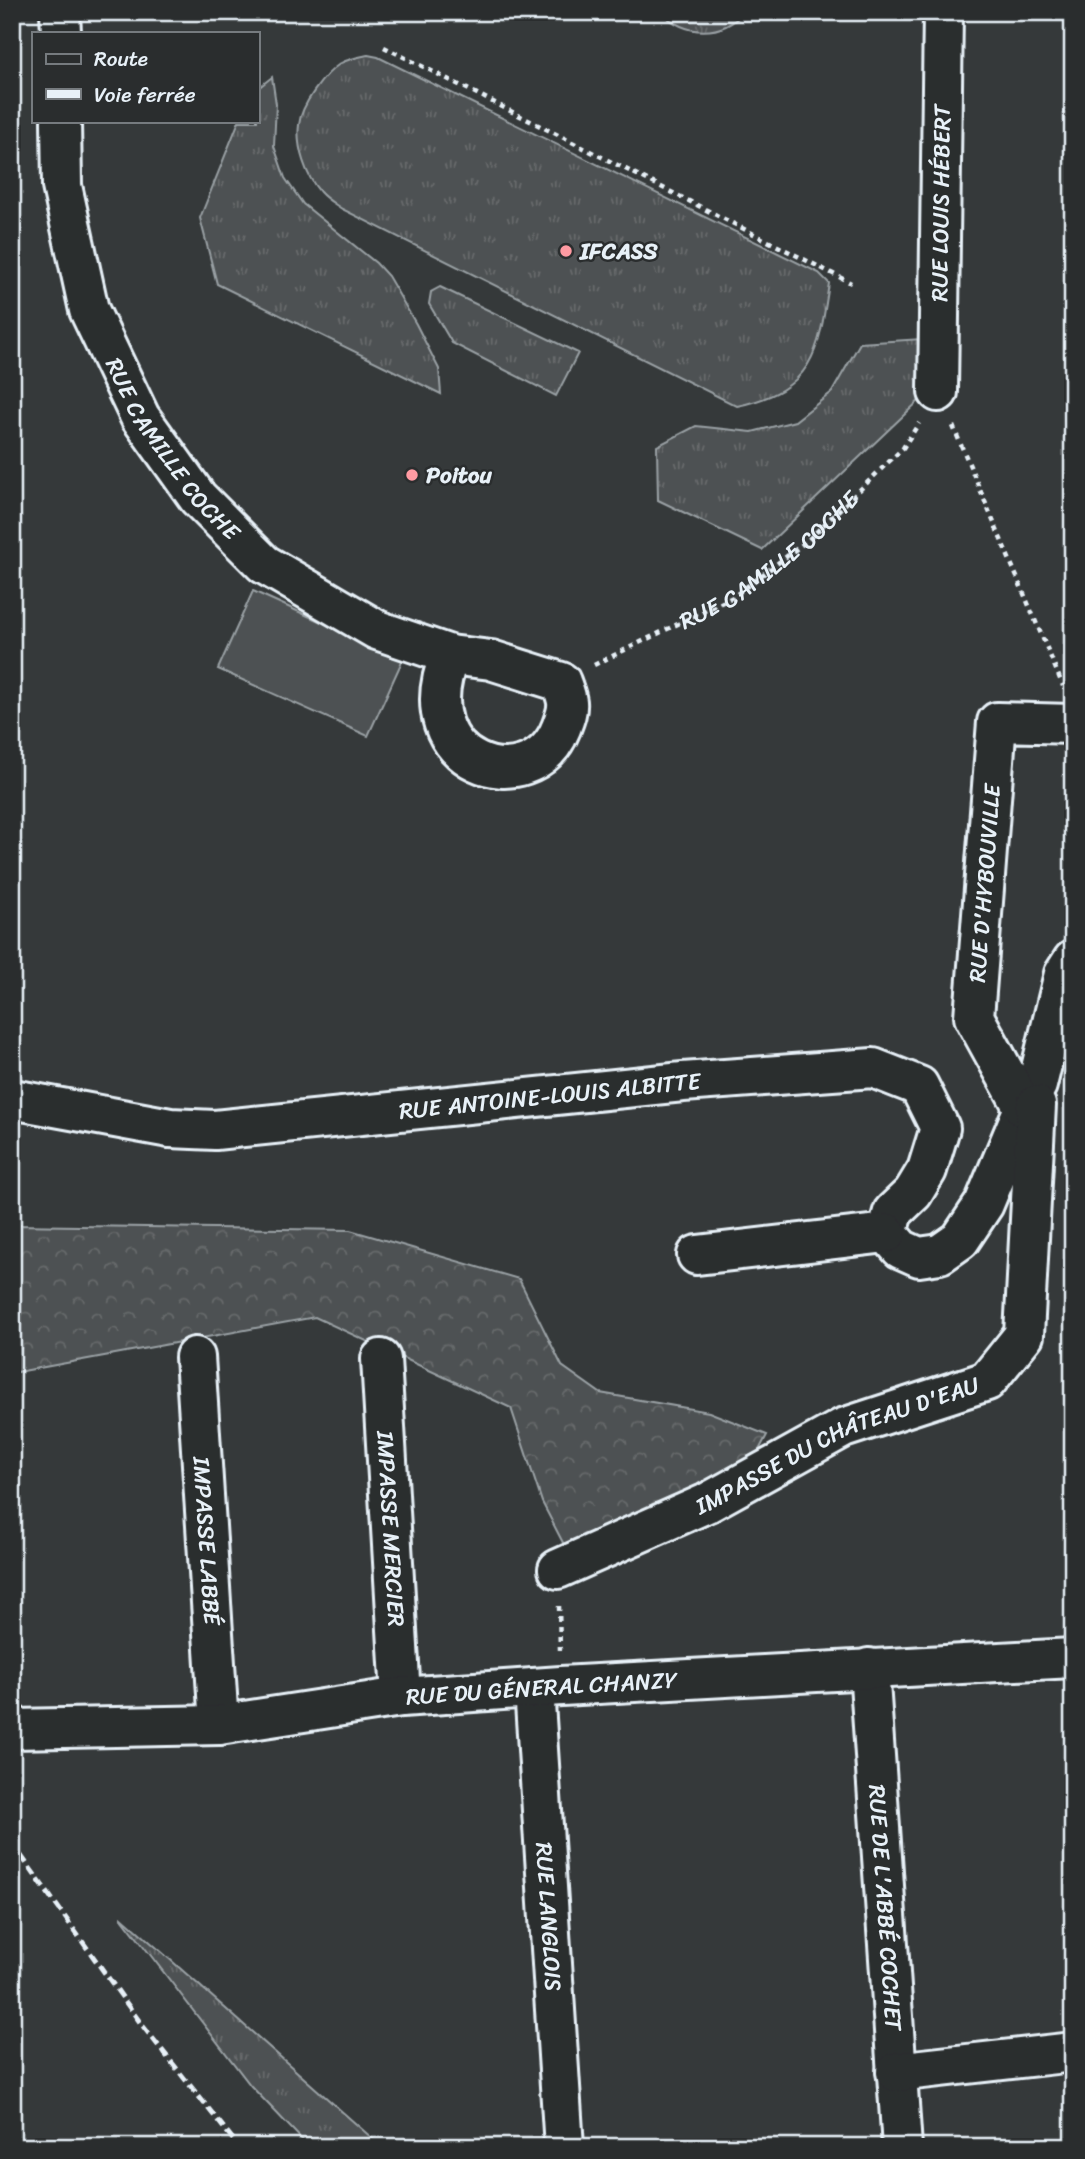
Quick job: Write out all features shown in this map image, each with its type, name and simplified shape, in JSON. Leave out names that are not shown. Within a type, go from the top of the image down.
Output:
[{"type":"street","points":[[60,12],[61,32]]},
{"type":"street","name":"RUE LOUIS HÉBERT","points":[[938,392],[943,12]]},
{"type":"street","name":"RUE CAMILLE COCHE","points":[[61,122],[62,186],[89,310],[140,417],[198,498],[264,564],[377,630],[450,655],[491,660],[561,682]]},
{"type":"street","points":[[450,655],[441,676],[441,721],[450,741],[476,763],[498,768],[526,764],[545,752],[558,737],[566,716],[567,704],[561,682]]},
{"type":"street","name":"RUE D'HYBOUVILLE","points":[[1030,1097],[974,1017],[997,722],[1070,710]]},
{"type":"street","points":[[697,1255],[887,1233],[901,1249],[919,1257],[940,1254],[960,1240],[984,1204],[1030,1097],[1064,974],[1073,960]]},
{"type":"street","name":"RUE ANTOINE-LOUIS ALBITTE","points":[[12,1099],[170,1128],[215,1130],[682,1082],[873,1068],[919,1086],[940,1128],[927,1170],[913,1192],[893,1212],[887,1233]]},
{"type":"street","name":"IMPASSE DU CHÂTEAU D'EAU","points":[[558,1569],[707,1503],[843,1428],[987,1381],[1024,1335],[1030,1097]]},
{"type":"street","name":"IMPASSE LABBÉ","points":[[195,1357],[219,1725]]},
{"type":"street","name":"IMPASSE MERCIER","points":[[381,1359],[401,1698]]},
{"type":"street","name":"RUE DU GÉNERAL CHANZY","points":[[12,1729],[219,1725],[401,1698],[547,1687],[1073,1658]]},
{"type":"street","name":"RUE DE L'ABBÉ COCHET","points":[[869,1668],[902,2147]]},
{"type":"street","name":"RUE LANGLOIS","points":[[547,1687],[564,2147]]},
{"type":"street","points":[[897,2072],[1073,2052]]},
{"type":"path","points":[[384,47],[851,283]]},
{"type":"path","name":"RUE CAMILLE COCHE","points":[[561,682],[733,597],[807,541],[903,448],[938,392]]},
{"type":"path","points":[[938,392],[1070,710]]},
{"type":"path","points":[[547,1687],[558,1569]]},
{"type":"green space","points":[[661,12],[744,12],[725,26],[703,31],[681,26]]},
{"type":"green space","points":[[368,55],[378,57],[819,273],[829,283],[821,330],[808,365],[797,379],[782,390],[737,406],[342,209],[322,195],[310,178],[303,161],[298,134],[301,117],[314,91],[334,68],[347,60]]},
{"type":"green space","points":[[272,77],[276,104],[274,146],[285,178],[303,204],[376,263],[388,276],[439,369],[441,394],[217,284],[200,218],[239,122],[259,122],[259,87]]},
{"type":"green space","points":[[440,287],[578,353],[556,396],[452,343],[429,304],[431,292]]},
{"type":"green space","points":[[922,339],[924,396],[762,550],[658,500],[657,446],[696,426],[752,432],[795,421],[832,392],[860,343]]},
{"type":"green space","points":[[253,591],[403,659],[368,736],[218,669]]},
{"type":"green space","points":[[12,1225],[350,1230],[519,1279],[562,1366],[600,1393],[709,1412],[767,1435],[726,1513],[576,1568],[542,1502],[511,1408],[315,1317],[12,1373]]},
{"type":"green space","points":[[122,1918],[382,2147],[309,2147],[251,2086]]},
{"type":"railway","points":[[12,1843],[142,2025],[239,2147]]},
{"type":"place","name":"IFCASS","points":[[566,251]]},
{"type":"place","name":"Poitou","points":[[412,475]]}]
